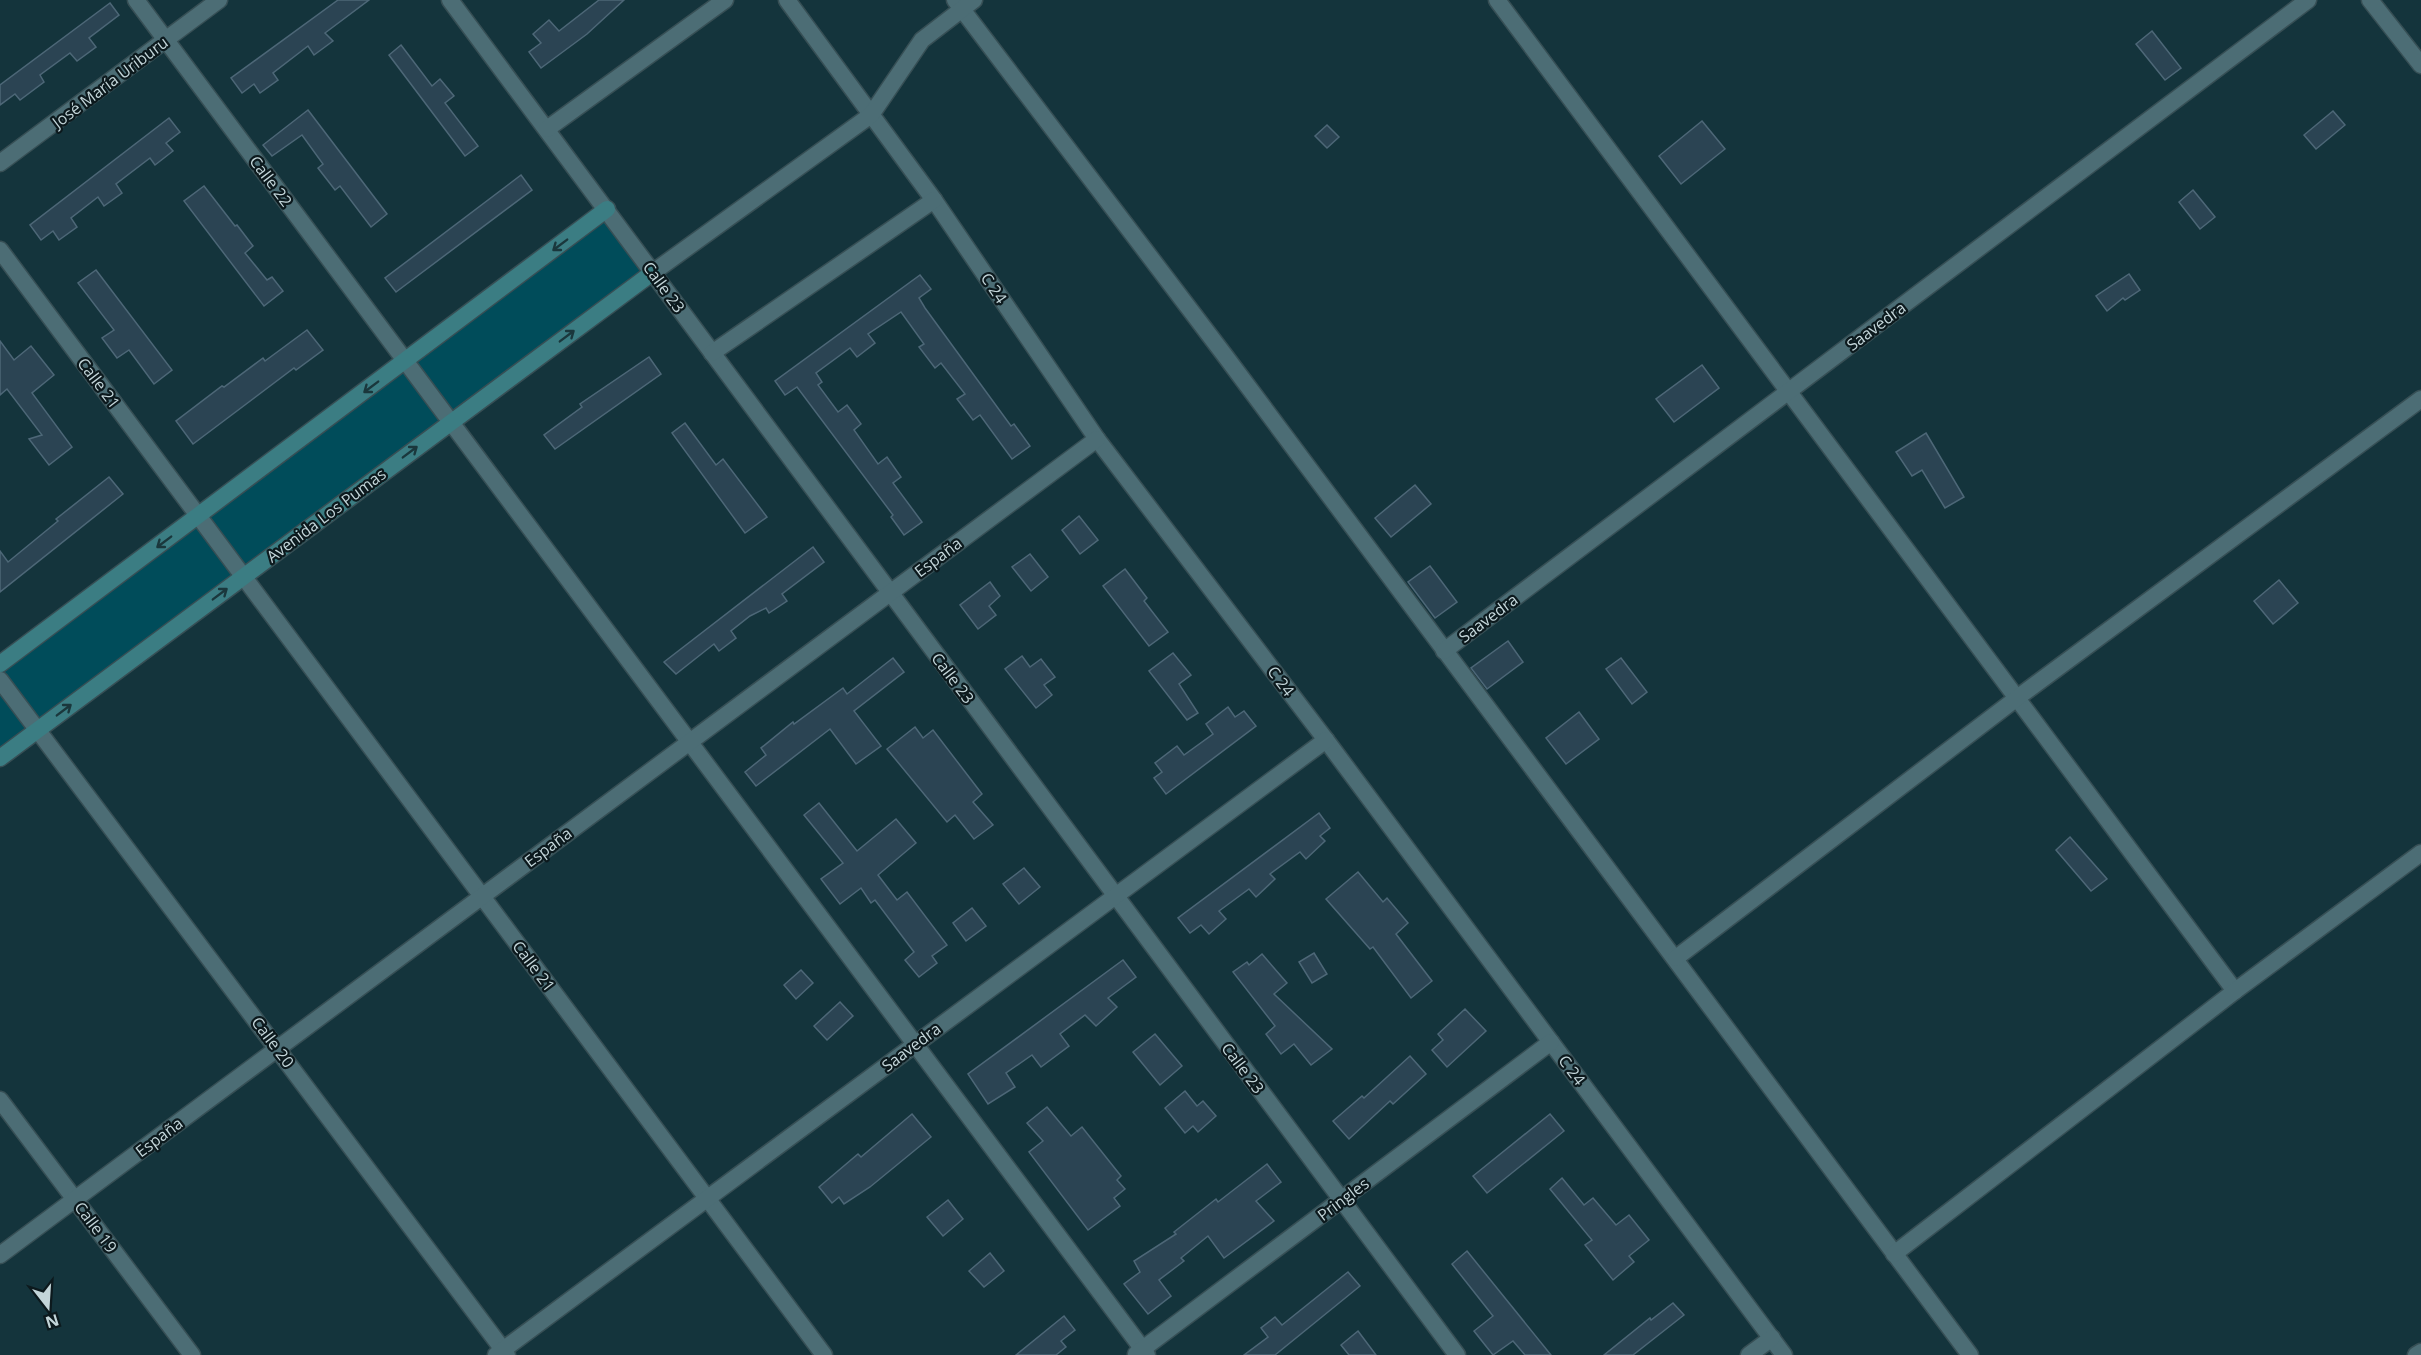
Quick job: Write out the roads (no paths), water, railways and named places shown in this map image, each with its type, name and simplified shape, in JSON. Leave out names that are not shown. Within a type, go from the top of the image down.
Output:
[{"type":"main road","points":[[0,664],[607,209]]},
{"type":"main road","name":"Avenida Los Pumas","points":[[0,758],[652,273]]},
{"type":"street","name":"Calle 22","points":[[136,0],[915,1044],[1141,1353]]},
{"type":"street","name":"José María Uriburu","points":[[0,163],[219,0]]},
{"type":"street","name":"Calle 23","points":[[450,0],[1457,1355]]},
{"type":"street","points":[[547,129],[725,0]]},
{"type":"street","name":"C 24","points":[[787,0],[934,200],[1097,439],[1326,740],[1784,1355]]},
{"type":"street","points":[[1497,0],[2235,992]]},
{"type":"street","name":"Saavedra","points":[[1444,651],[2308,0]]},
{"type":"street","points":[[2370,0],[2421,64]]},
{"type":"street","points":[[652,273],[871,115],[922,40],[963,3],[1970,1355]]},
{"type":"street","points":[[712,353],[934,200]]},
{"type":"street","name":"Calle 21","points":[[0,250],[824,1355]]},
{"type":"street","points":[[1676,958],[2017,698],[2421,399]]},
{"type":"street","name":"España","points":[[0,1255],[1097,439]]},
{"type":"street","name":"Calle 20","points":[[0,680],[278,1048],[502,1353]]},
{"type":"street","name":"Saavedra","points":[[502,1353],[707,1198],[1326,740]]},
{"type":"street","points":[[1894,1254],[2235,992],[2421,853]]},
{"type":"street","name":"Pringles","points":[[1141,1353],[1551,1042]]},
{"type":"street","name":"Calle 19","points":[[0,1100],[192,1355]]},
{"type":"street","points":[[1749,1355],[1772,1338]]},
{"type":"street","points":[[2416,1355],[2421,1352]]}]
